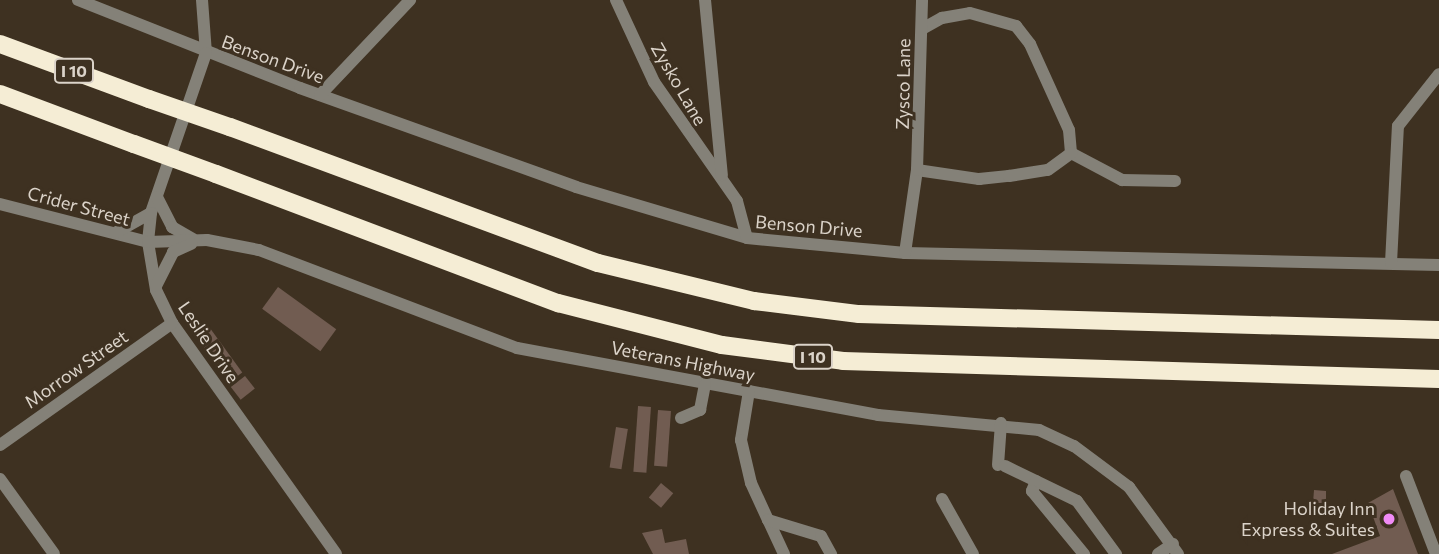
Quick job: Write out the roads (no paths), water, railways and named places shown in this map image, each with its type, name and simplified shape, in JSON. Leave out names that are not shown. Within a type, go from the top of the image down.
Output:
[{"type":"highway","name":"I 10","points":[[0,44],[598,263],[754,301],[859,314],[1439,330]]},
{"type":"highway","name":"I 10","points":[[0,94],[558,303],[692,340],[843,361],[1439,379]]},
{"type":"highway","points":[[1277,326],[1439,319]]},
{"type":"highway","points":[[1322,377],[1439,391]]},
{"type":"street","name":"Benson Drive","points":[[78,0],[320,95],[655,215],[747,238],[905,253],[1439,265]]},
{"type":"street","name":"Leslie Drive","points":[[202,0],[206,52],[152,213],[148,242],[156,290],[172,323],[336,554]]},
{"type":"street","points":[[320,95],[410,0]]},
{"type":"street","name":"Zysko Lane","points":[[616,0],[654,82],[723,179],[743,216],[747,238]]},
{"type":"street","points":[[705,0],[723,179]]},
{"type":"street","points":[[922,0],[922,29]]},
{"type":"street","name":"Zysco Lane","points":[[905,253],[917,170],[922,29],[942,18],[970,13],[1016,26],[1031,44],[1069,130],[1071,153]]},
{"type":"street","points":[[1391,263],[1398,126],[1439,74]]},
{"type":"street","points":[[917,170],[979,179],[1009,177],[1048,170],[1071,153],[1122,180],[1175,181]]},
{"type":"street","points":[[157,195],[172,227],[201,241]]},
{"type":"street","name":"Crider Street","points":[[0,204],[148,242]]},
{"type":"street","points":[[115,233],[152,213]]},
{"type":"street","points":[[156,290],[162,267],[173,252],[201,241]]},
{"type":"street","name":"Veterans Highway","points":[[148,242],[201,241],[259,250],[517,348],[878,415],[1001,422],[1074,446],[1129,488],[1176,549]]},
{"type":"street","name":"Morrow Street","points":[[0,445],[172,323]]},
{"type":"street","points":[[681,418],[700,410],[705,384]]},
{"type":"street","points":[[749,391],[741,440],[751,483],[784,554]]},
{"type":"street","points":[[1001,422],[1001,466],[1077,501],[1116,554]]},
{"type":"street","points":[[1406,476],[1436,554]]},
{"type":"street","points":[[0,478],[54,554]]},
{"type":"street","points":[[1036,481],[1032,491],[1084,554]]},
{"type":"street","points":[[942,499],[973,554]]},
{"type":"street","points":[[797,512],[806,528]]},
{"type":"street","points":[[768,520],[806,528],[821,536],[831,554]]},
{"type":"street","points":[[1158,554],[1176,549]]},
{"type":"place","name":"Holiday Inn Express & Suites","points":[[1389,519]]}]
